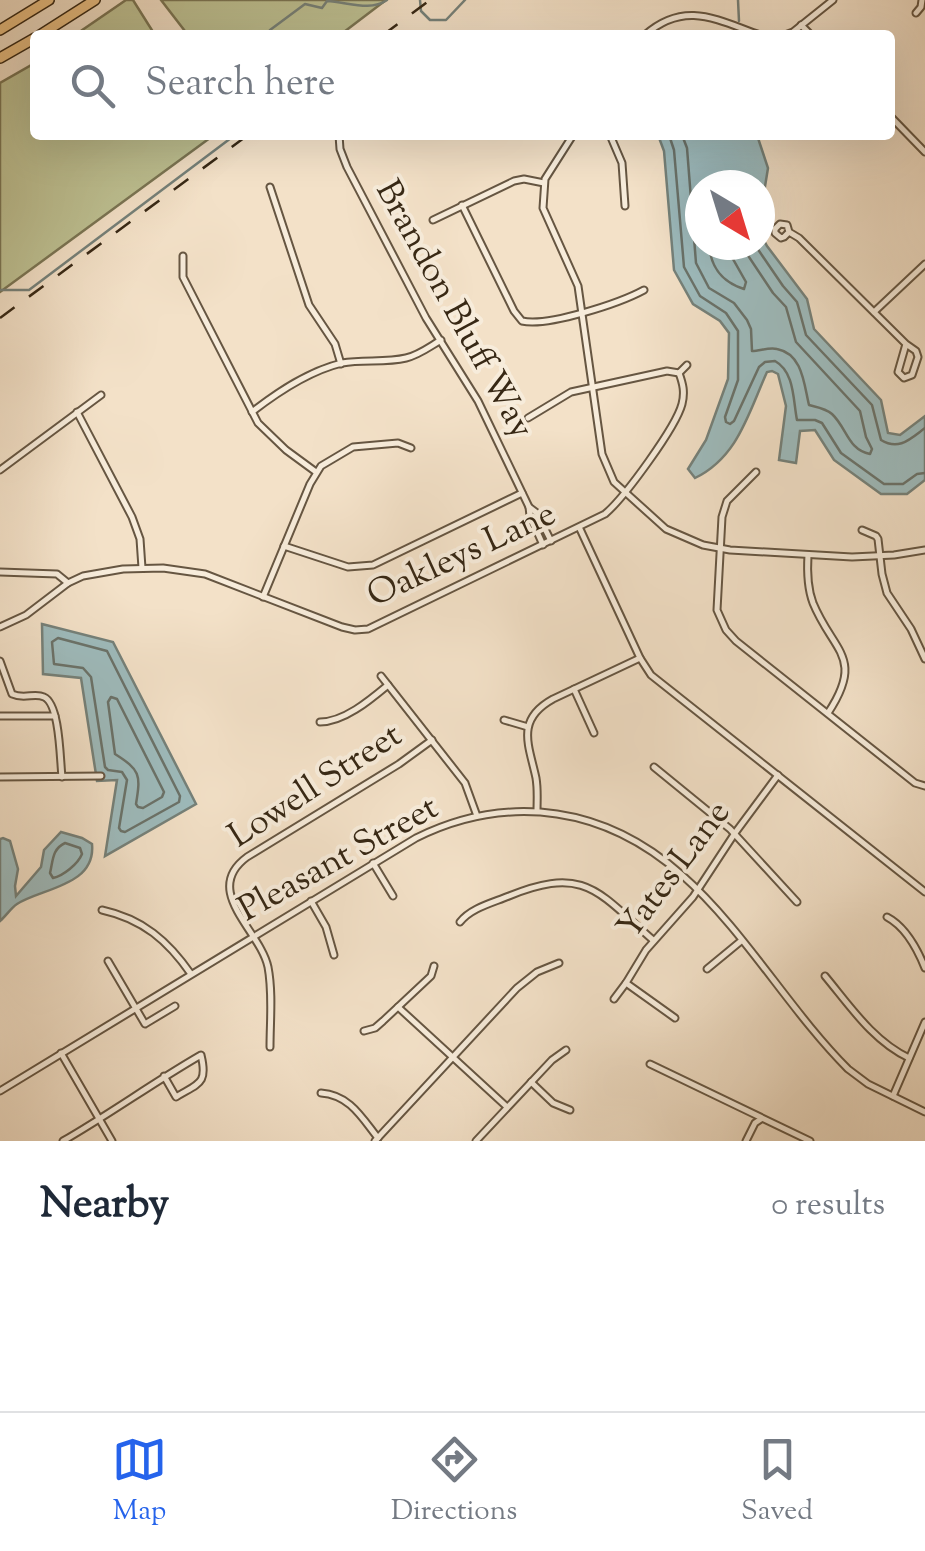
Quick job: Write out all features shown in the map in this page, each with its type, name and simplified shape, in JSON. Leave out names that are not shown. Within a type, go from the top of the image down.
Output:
[{"type":"highway","points":[[0,30],[49,0]]},
{"type":"highway","points":[[47,30],[95,0]]},
{"type":"highway","points":[[0,58],[30,40]]},
{"type":"street","points":[[793,30],[833,0]]},
{"type":"street","points":[[916,13],[922,0]]},
{"type":"street","points":[[650,30],[670,16],[697,11],[749,30]]},
{"type":"street","points":[[801,25],[806,30]]},
{"type":"street","points":[[895,121],[925,152]]},
{"type":"street","name":"Brandon Bluff Way","points":[[339,140],[346,167],[426,318],[478,401],[543,545]]},
{"type":"street","points":[[570,140],[544,183],[543,208],[578,286],[604,463],[614,482],[655,521],[674,533],[720,548],[880,556],[925,550]]},
{"type":"street","points":[[612,140],[622,163],[625,206]]},
{"type":"street","points":[[432,220],[514,181],[544,183]]},
{"type":"street","points":[[270,187],[308,305],[332,339],[341,364]]},
{"type":"street","points":[[462,205],[514,311],[524,322],[618,303],[644,290]]},
{"type":"street","points":[[789,232],[916,350],[918,357],[912,375],[904,378],[898,372],[906,344]]},
{"type":"street","points":[[183,256],[183,277],[251,412],[268,434],[316,472]]},
{"type":"street","points":[[874,312],[925,264]]},
{"type":"street","points":[[251,412],[301,379],[341,364],[403,359],[440,340]]},
{"type":"street","points":[[528,418],[571,392],[666,372],[678,373],[687,365]]},
{"type":"street","points":[[579,528],[606,514],[676,419],[684,394],[678,373]]},
{"type":"street","points":[[0,470],[101,395]]},
{"type":"street","points":[[77,412],[132,517],[140,539],[142,568]]},
{"type":"street","points":[[263,596],[316,472],[353,447],[398,443],[411,448]]},
{"type":"street","points":[[756,472],[724,508],[718,616],[726,630],[828,714],[914,783],[925,786]]},
{"type":"street","points":[[284,546],[340,566],[373,566],[522,493]]},
{"type":"street","name":"Brandon Bluff Way","points":[[529,507],[537,513],[551,541]]},
{"type":"street","name":"Oakleys Lane","points":[[0,627],[26,615],[68,583],[98,572],[176,568],[263,596],[342,628],[368,629],[579,528],[640,658],[656,680],[925,892]]},
{"type":"street","points":[[862,530],[876,536],[879,542],[888,593],[912,629],[925,659]]},
{"type":"street","points":[[808,555],[810,596],[845,662],[844,685],[828,714]]},
{"type":"street","points":[[0,572],[57,574],[68,583]]},
{"type":"street","points":[[537,812],[537,786],[527,740],[533,716],[543,704],[640,658]]},
{"type":"street","points":[[0,661],[12,694],[50,701],[56,716],[62,777]]},
{"type":"street","points":[[381,676],[468,788],[477,816]]},
{"type":"street","points":[[320,722],[340,718],[388,685]]},
{"type":"street","points":[[574,689],[594,733]]},
{"type":"street","points":[[0,716],[56,716]]},
{"type":"street","points":[[504,720],[528,727]]},
{"type":"street","name":"Lowell Street","points":[[270,1047],[269,970],[229,892],[228,880],[240,862],[432,740]]},
{"type":"street","points":[[654,767],[735,833],[798,902]]},
{"type":"street","name":"Yates Lane","points":[[614,999],[778,775]]},
{"type":"street","points":[[0,777],[101,776]]},
{"type":"street","name":"Pleasant Street","points":[[0,1090],[425,834],[477,816],[537,812],[586,820],[660,854],[698,889],[841,1062],[868,1084],[925,1112]]},
{"type":"street","points":[[374,863],[393,896]]},
{"type":"street","points":[[460,922],[469,913],[534,886],[567,882],[600,894],[654,940]]},
{"type":"street","points":[[311,901],[326,927],[334,955]]},
{"type":"street","points":[[102,910],[150,928],[173,949],[191,974]]},
{"type":"street","points":[[887,917],[900,926],[915,946],[925,968]]},
{"type":"street","points":[[707,970],[741,940]]},
{"type":"street","points":[[108,962],[144,1024],[175,1006]]},
{"type":"street","points":[[322,1094],[344,1099],[377,1140],[524,982],[558,963]]},
{"type":"street","points":[[364,1030],[375,1028],[398,1007],[431,976],[434,966]]},
{"type":"street","points":[[825,976],[875,1035],[909,1058]]},
{"type":"street","points":[[626,984],[675,1018]]},
{"type":"street","points":[[398,1007],[507,1107]]},
{"type":"street","points":[[893,1096],[925,1022]]},
{"type":"street","points":[[476,1141],[566,1050]]},
{"type":"street","points":[[61,1053],[112,1141]]},
{"type":"street","points":[[63,1141],[164,1076],[201,1055],[205,1073],[195,1086],[176,1096],[164,1076]]},
{"type":"street","points":[[650,1064],[810,1141]]},
{"type":"street","points":[[531,1082],[553,1103],[570,1110]]},
{"type":"street","points":[[746,1141],[761,1119]]},
{"type":"green space","points":[[126,0],[133,0],[152,30],[82,30]]},
{"type":"green space","points":[[161,0],[386,0],[347,30],[184,30]]},
{"type":"green space","points":[[30,66],[30,140],[207,140],[0,292],[0,83]]},
{"type":"water","points":[[660,140],[759,140],[768,170],[685,170],[685,260],[775,260],[775,257],[807,299],[814,329],[881,400],[888,433],[900,435],[925,416],[925,480],[907,494],[881,494],[834,460],[815,430],[800,431],[796,463],[779,460],[786,406],[778,374],[772,371],[767,372],[732,446],[710,469],[695,478],[688,469],[706,440],[728,379],[729,333],[720,321],[693,304],[674,270]]},
{"type":"water","points":[[42,624],[113,642],[196,804],[105,856],[117,780],[97,781],[81,678],[43,674]]},
{"type":"water","points":[[61,832],[92,844],[85,869],[65,884],[17,904],[0,921],[0,839],[10,841],[18,869],[16,896],[41,867],[44,850]]},
{"type":"waterway","points":[[270,30],[305,4],[322,8],[327,1],[366,6],[387,0]]},
{"type":"waterway","points":[[420,0],[421,11],[430,20],[446,20],[465,0]]},
{"type":"waterway","points":[[738,0],[739,21]]},
{"type":"waterway","points":[[0,290],[29,290],[228,140]]},
{"type":"railway","points":[[390,30],[430,0]]},
{"type":"railway","points":[[0,318],[241,140]]}]
